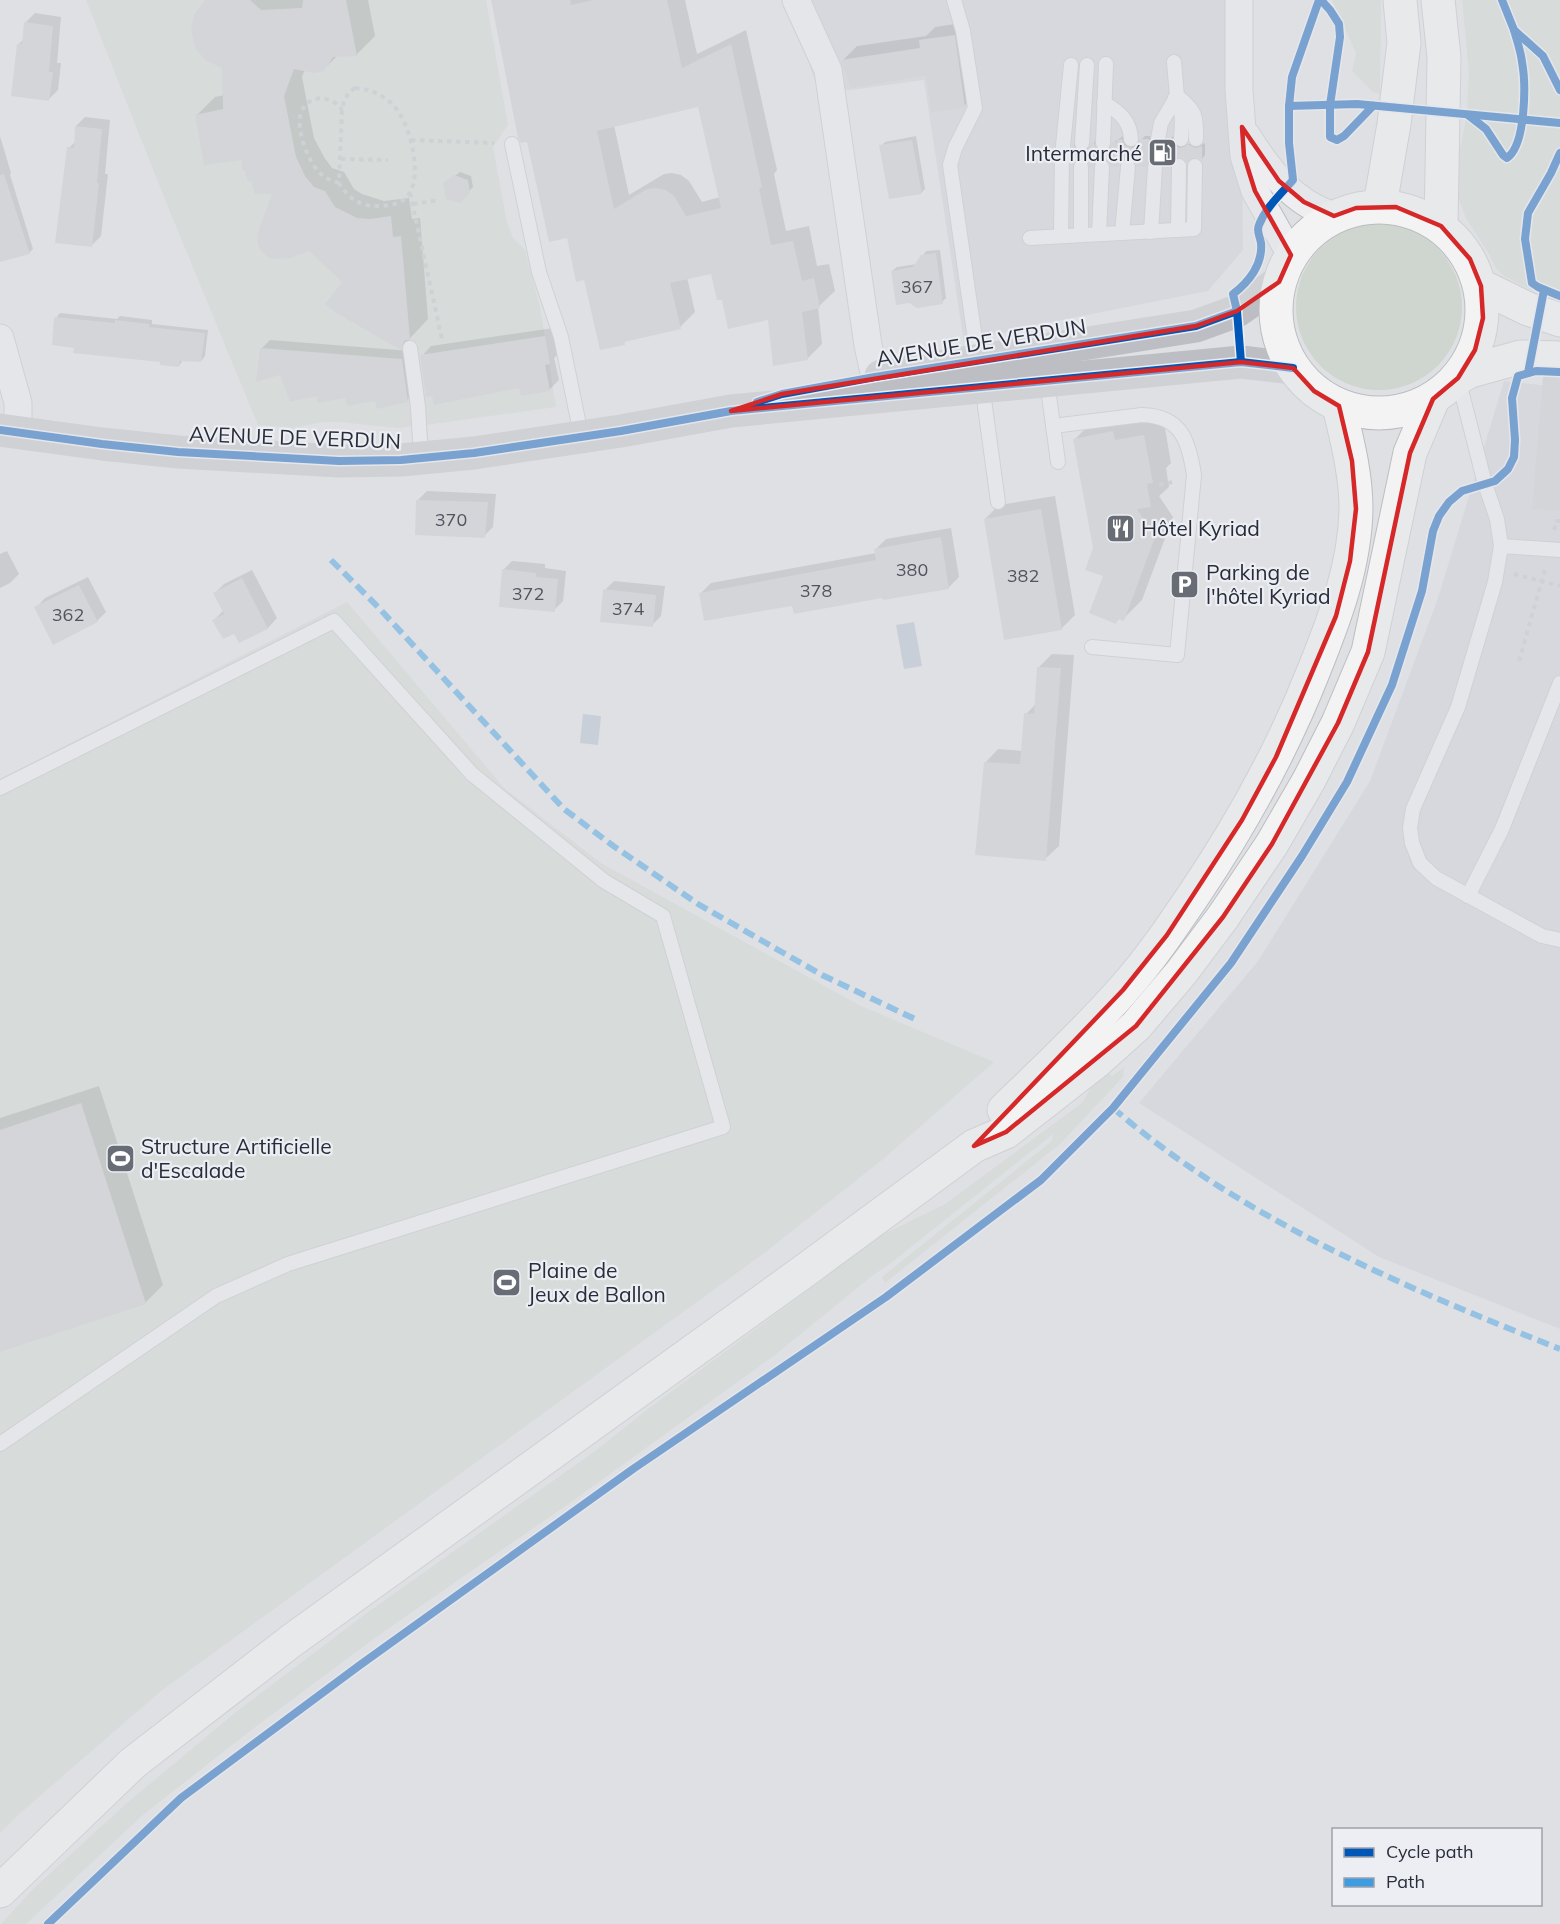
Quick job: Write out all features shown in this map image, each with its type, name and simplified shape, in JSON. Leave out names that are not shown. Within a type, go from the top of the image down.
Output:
[{"type":"main road","points":[[1380,205],[1394,124],[1404,43],[1400,0]]},
{"type":"main road","points":[[1438,0],[1444,57],[1441,226]]},
{"type":"main road","points":[[1458,378],[1475,350],[1483,318],[1481,286],[1470,259],[1453,236],[1441,226],[1396,207],[1380,205],[1356,208],[1334,216],[1317,226],[1303,239],[1285,269],[1275,312],[1281,345],[1293,368],[1314,390],[1340,406],[1370,413],[1403,411],[1433,399],[1470,371],[1521,357],[1560,358]]},
{"type":"main road","name":"AVENUE DE VERDUN","points":[[1044,365],[1196,326],[1237,311],[1285,269]]},
{"type":"main road","points":[[1481,286],[1528,309],[1560,320]]},
{"type":"main road","name":"AVENUE DE VERDUN","points":[[9,431],[124,447],[263,458],[339,461],[421,458],[474,453],[731,411],[1044,365],[1241,362],[1293,368]]},
{"type":"main road","name":"AVENUE DE VERDUN","points":[[731,411],[782,394],[875,378],[980,373]]},
{"type":"main road","points":[[0,1891],[133,1763],[291,1641],[974,1146],[1006,1132],[1097,1061],[1136,1026],[1216,927],[1272,844],[1338,723],[1368,652],[1410,453],[1433,399]]},
{"type":"main road","points":[[974,1146],[995,1119],[1079,1038],[1123,990],[1167,935],[1242,820],[1276,756],[1303,698],[1336,616],[1350,561],[1356,509],[1352,461],[1340,406]]},
{"type":"street","points":[[796,0],[828,70],[868,345],[875,378]]},
{"type":"street","points":[[1239,0],[1239,90],[1244,156],[1285,269]]},
{"type":"street","points":[[1242,127],[1279,181],[1304,202],[1321,212],[1334,216]]},
{"type":"street","points":[[0,338],[18,403],[9,431]]},
{"type":"lane","points":[[954,0],[963,31],[975,108],[955,148],[950,165],[998,502]]},
{"type":"lane","points":[[1174,62],[1176,97],[1182,113],[1181,139]]},
{"type":"lane","points":[[1102,143],[1106,64]]},
{"type":"lane","points":[[1061,236],[1062,150],[1071,65]]},
{"type":"lane","points":[[1082,143],[1087,65]]},
{"type":"lane","points":[[1176,97],[1190,107],[1195,114],[1196,139]]},
{"type":"lane","points":[[1158,139],[1161,123],[1176,97]]},
{"type":"lane","points":[[1104,103],[1118,111],[1124,118],[1131,139]]},
{"type":"lane","points":[[512,144],[539,272],[561,337],[578,420],[579,437]]},
{"type":"lane","points":[[1178,230],[1179,166]]},
{"type":"lane","points":[[1030,238],[1194,229],[1195,166]]},
{"type":"lane","points":[[1081,167],[1081,235]]},
{"type":"lane","points":[[1099,234],[1102,167]]},
{"type":"lane","points":[[1122,233],[1128,167]]},
{"type":"lane","points":[[1151,232],[1155,167]]},
{"type":"lane","points":[[410,348],[418,407],[421,458]]},
{"type":"lane","points":[[1044,365],[1058,462]]},
{"type":"lane","points":[[1458,378],[1485,484],[1497,519],[1501,546],[1494,582],[1458,707],[1413,809],[1410,828],[1412,843],[1420,863],[1436,878],[1542,936],[1560,940]]},
{"type":"lane","points":[[1053,426],[1142,415],[1154,416],[1176,426],[1190,450],[1194,476],[1177,655],[1092,647]]},
{"type":"lane","points":[[1501,546],[1555,550]]},
{"type":"lane","points":[[0,788],[334,621],[472,774],[604,881],[663,916],[723,1127],[288,1264],[216,1296],[0,1444]]},
{"type":"lane","points":[[1468,896],[1502,829],[1560,683]]},
{"type":"path","points":[[339,183],[344,99],[348,92],[355,88],[374,92],[387,99],[398,110],[408,128],[415,169],[410,192],[442,339]]},
{"type":"path","points":[[1329,108],[1331,95]]},
{"type":"path","points":[[1290,96],[1289,106],[1329,108],[1373,106]]},
{"type":"path","points":[[342,110],[339,105],[324,97],[314,98],[301,111],[303,141],[311,162],[326,178],[339,183],[352,199],[362,204],[374,206],[396,203],[410,192]]},
{"type":"path","points":[[1366,112],[1373,106]]},
{"type":"path","points":[[1520,130],[1523,108]]},
{"type":"path","points":[[1467,114],[1560,123]]},
{"type":"path","points":[[1467,114],[1479,124]]},
{"type":"path","points":[[411,140],[512,144]]},
{"type":"path","points":[[341,159],[388,160]]},
{"type":"path","points":[[413,204],[439,200]]},
{"type":"path","points":[[1519,661],[1542,582],[1555,550],[1556,521],[1560,521]]},
{"type":"path","points":[[1513,574],[1560,586]]},
{"type":"highlighted area","points":[[1242,127],[1279,181],[1304,202],[1334,216],[1356,208],[1396,207],[1441,226],[1470,259],[1481,286],[1483,318],[1475,350],[1458,378],[1433,399],[1410,453],[1368,652],[1338,723],[1272,844],[1223,917],[1136,1026],[1006,1132],[974,1146],[1123,990],[1167,935],[1242,820],[1276,757],[1336,616],[1350,561],[1356,509],[1352,461],[1339,406],[1314,391],[1293,368],[1241,362],[731,411],[782,394],[1196,326],[1237,311],[1279,282],[1291,255],[1255,191],[1244,156]]},
{"type":"shaded area","points":[[86,0],[486,0],[508,125],[493,147],[507,223],[513,238],[525,250],[540,307],[556,407],[397,428],[339,422],[322,422],[293,428],[258,425]]},
{"type":"shaded area","points":[[782,0],[1241,0],[1243,250],[1208,291],[1021,328],[964,343],[924,80],[851,90],[818,91],[806,52]]},
{"type":"shaded area","points":[[1332,0],[1381,0],[1380,94],[1373,92],[1352,71],[1356,53]]},
{"type":"shaded area","points":[[1462,0],[1560,0],[1560,296],[1531,290],[1504,276],[1496,268],[1466,218],[1458,197],[1455,175],[1467,114],[1469,73]]},
{"type":"shaded area","points":[[1379,224],[1395,225],[1411,230],[1438,248],[1456,275],[1461,291],[1461,323],[1456,339],[1438,366],[1411,384],[1395,389],[1379,390],[1363,389],[1347,384],[1320,366],[1302,339],[1297,323],[1296,307],[1297,291],[1302,275],[1320,248],[1347,230],[1363,225]]},
{"type":"shaded area","points":[[1504,381],[1560,387],[1560,1329],[1379,1257],[1139,1103],[1258,961],[1370,781],[1438,598]]},
{"type":"shaded area","points":[[347,602],[504,788],[601,863],[861,1006],[994,1062],[882,1160],[763,1254],[161,1691],[0,1833],[0,779]]},
{"type":"shaded area","points":[[1124,1067],[1123,1077],[1060,1144],[885,1283],[882,1277],[1052,1141],[1053,1134],[775,1355],[564,1507],[379,1635],[250,1731],[143,1815],[26,1924],[1,1924],[34,1888],[128,1802],[236,1712],[364,1615],[595,1451],[874,1239],[945,1204],[1082,1103],[1094,1082],[1106,1070],[1112,1076]]},
{"type":"water","points":[[914,622],[922,666],[904,669],[896,625]]},
{"type":"water","points":[[583,714],[601,716],[598,745],[580,743]]},
{"type":"building","points":[[205,0],[250,0],[261,10],[302,8],[303,0],[346,0],[357,56],[333,57],[324,71],[314,73],[294,69],[284,96],[296,157],[305,176],[314,187],[325,191],[335,207],[357,218],[391,216],[393,237],[401,236],[410,339],[404,341],[401,350],[336,313],[325,304],[342,282],[309,251],[290,258],[277,259],[269,258],[262,252],[258,245],[257,235],[272,194],[255,194],[251,181],[248,181],[242,170],[241,160],[204,165],[195,115],[223,109],[222,68],[205,60],[196,49],[191,28],[194,15]]},
{"type":"building","points":[[491,0],[570,0],[571,5],[593,0],[667,0],[682,68],[731,44],[762,187],[759,188],[771,245],[793,241],[802,281],[814,278],[820,308],[802,312],[808,360],[773,366],[768,320],[728,329],[722,300],[717,300],[711,274],[670,283],[681,329],[600,350],[584,280],[576,282],[567,238],[549,242],[527,142],[521,143],[518,138]],"holes":[[[698,107],[721,208],[686,216],[674,196],[666,190],[656,188],[647,189],[614,209],[597,131]]]},
{"type":"building","points":[[24,22],[53,26],[49,72],[53,72],[49,101],[11,96],[17,44],[22,44]]},
{"type":"building","points":[[955,35],[965,108],[931,112],[926,76],[851,88],[841,60],[920,48],[919,40]]},
{"type":"building","points":[[75,126],[102,129],[92,247],[55,243],[67,147],[74,148]]},
{"type":"building","points":[[1122,139],[1124,145],[1132,148],[1137,146],[1140,139],[1149,139],[1157,148],[1164,145],[1167,139],[1172,139],[1175,146],[1180,148],[1188,144],[1195,148],[1202,146],[1202,160],[1195,157],[1187,162],[1179,157],[1172,161],[1170,166],[1164,166],[1160,160],[1155,158],[1148,162],[1146,167],[1137,167],[1134,160],[1128,158],[1121,161],[1119,167],[1111,167],[1107,160],[1102,158],[1090,167],[1086,160],[1080,158],[1072,166],[1072,143],[1077,150],[1082,152],[1094,143],[1098,150],[1103,152],[1110,148],[1112,142]]},
{"type":"building","points":[[912,140],[922,194],[889,199],[879,145]]},
{"type":"building","points":[[4,174],[30,254],[0,262],[0,175]]},
{"type":"building","points":[[454,175],[468,180],[470,193],[460,203],[446,199],[443,183]]},
{"type":"building","points":[[936,253],[943,304],[917,308],[909,303],[896,305],[891,271],[913,267],[921,255]]},
{"type":"building","points":[[54,317],[115,323],[115,320],[149,324],[149,327],[205,333],[201,362],[180,361],[179,367],[160,365],[160,362],[73,353],[74,348],[52,345]]},
{"type":"building","points":[[545,336],[550,364],[545,365],[550,391],[521,396],[519,388],[434,405],[432,396],[426,397],[420,355]]},
{"type":"building","points":[[260,348],[402,359],[408,402],[377,409],[375,401],[347,406],[345,398],[317,403],[317,396],[290,402],[280,375],[256,382]]},
{"type":"building","points":[[1543,376],[1560,377],[1560,511],[1532,509]]},
{"type":"building","name":"Hôtel Kyriad","points":[[1113,431],[1115,440],[1144,435],[1153,483],[1147,484],[1151,507],[1137,509],[1155,537],[1124,621],[1118,619],[1116,624],[1089,613],[1103,576],[1085,570],[1093,548],[1073,439]]},
{"type":"building","points":[[416,500],[488,502],[485,538],[415,535]]},
{"type":"building","points":[[1041,509],[1062,630],[1004,640],[984,519]]},
{"type":"building","points":[[941,537],[949,589],[794,614],[792,606],[704,621],[699,593],[876,560],[874,549]]},
{"type":"building","points":[[502,569],[536,573],[536,577],[558,579],[555,612],[499,607]]},
{"type":"building","points":[[242,578],[268,629],[239,643],[234,634],[223,639],[212,620],[224,614],[213,593]]},
{"type":"building","points":[[79,585],[98,622],[53,645],[34,607]]},
{"type":"building","points":[[603,589],[656,595],[653,627],[600,622]]},
{"type":"building","points":[[1037,667],[1061,668],[1046,861],[975,855],[984,762],[1020,764],[1024,713],[1034,714]]},
{"type":"building","points":[[81,1103],[146,1304],[0,1352],[0,1130]]},
{"type":"marked path","points":[[331,560],[378,607],[564,809],[698,904],[822,975],[917,1020]]},
{"type":"marked path","points":[[1113,1108],[1163,1148],[1215,1184],[1270,1217],[1384,1275],[1560,1349]]},
{"type":"cycle path","points":[[1241,362],[1237,311],[1233,294],[1254,272],[1260,258],[1261,243],[1258,229],[1262,218],[1293,180],[1289,143],[1292,77],[1319,0]]},
{"type":"cycle path","points":[[1321,0],[1339,24],[1340,37],[1330,105],[1330,137],[1337,140],[1344,136],[1373,106]]},
{"type":"cycle path","points":[[1502,0],[1514,30],[1543,56],[1560,90]]},
{"type":"cycle path","points":[[1468,115],[1486,129],[1507,158],[1518,141],[1524,99],[1521,58],[1514,30]]},
{"type":"cycle path","points":[[1289,106],[1357,104],[1560,123]]},
{"type":"cycle path","points":[[1560,153],[1528,213],[1525,239],[1532,283],[1560,296]]},
{"type":"cycle path","points":[[1528,373],[1544,290]]},
{"type":"cycle path","points":[[757,402],[782,394],[875,377],[1196,326],[1237,311]]},
{"type":"cycle path","points":[[0,430],[178,452],[339,461],[401,460],[474,453],[621,431],[731,411],[1241,362],[1293,368]]},
{"type":"cycle path","points":[[48,1924],[181,1798],[360,1665],[633,1469],[886,1297],[1041,1180],[1113,1108],[1231,963],[1302,856],[1347,782],[1392,685],[1422,591],[1433,531],[1439,516],[1449,502],[1462,491],[1495,481],[1508,469],[1514,457],[1512,398],[1518,376],[1536,371],[1560,372]]},
{"type":"place","name":"Intermarché","points":[[1163,153]]},
{"type":"place","name":"Hôtel Kyriad","points":[[1120,528]]},
{"type":"place","name":"Parking de l'hôtel Kyriad","points":[[1185,584]]},
{"type":"place","name":"Structure Artificielle d'Escalade","points":[[120,1158]]},
{"type":"place","name":"Plaine de Jeux de Ballon","points":[[507,1282]]}]
